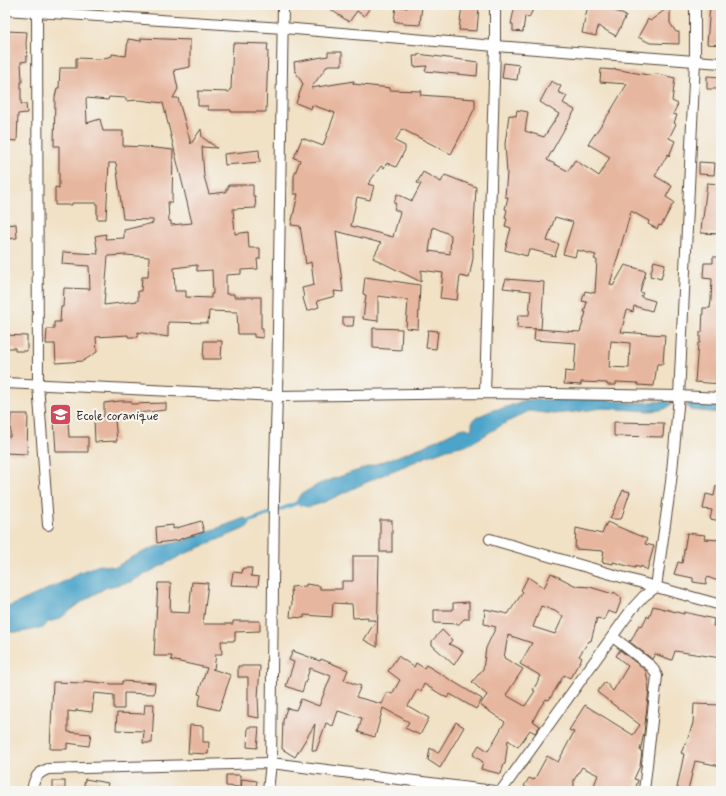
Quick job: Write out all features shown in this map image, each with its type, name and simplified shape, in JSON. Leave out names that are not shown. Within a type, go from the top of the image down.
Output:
[{"type":"street","points":[[268,791],[271,763],[283,5]]},
{"type":"street","points":[[485,393],[495,5]]},
{"type":"street","points":[[501,791],[632,609],[644,596],[656,588],[671,482],[679,396],[695,61],[695,5]]},
{"type":"street","points":[[37,8],[38,384],[48,525]]},
{"type":"street","points":[[5,10],[37,8],[721,63]]},
{"type":"street","points":[[5,383],[277,396],[485,393],[721,398]]},
{"type":"street","points":[[490,539],[656,588],[721,605]]},
{"type":"street","points":[[613,637],[652,667],[657,676],[644,791]]},
{"type":"street","points":[[32,791],[33,782],[40,772],[48,768],[271,763],[494,791]]},
{"type":"water","points":[[597,399],[634,403],[668,401],[671,404],[667,408],[661,410],[650,411],[603,408],[553,414],[529,411],[470,444],[447,449],[426,457],[380,476],[322,503],[309,507],[295,504],[300,495],[319,484],[422,447],[459,429],[466,428],[471,430],[472,423],[475,418],[493,410],[504,408],[525,400]]},
{"type":"water","points":[[695,402],[721,403],[721,413],[690,410],[686,405]]},
{"type":"water","points":[[245,518],[250,524],[248,527],[182,555],[130,582],[107,587],[83,601],[59,619],[48,622],[43,628],[21,632],[9,632],[5,634],[5,606],[11,606],[67,580],[80,572],[100,565],[116,567],[132,557],[155,547],[183,541]]},
{"type":"building","points":[[324,5],[372,5],[364,16],[357,11],[349,22]]},
{"type":"building","points":[[407,5],[422,5],[420,25],[403,24],[394,21],[396,6],[407,8]]},
{"type":"building","points":[[462,5],[479,5],[477,31],[459,30]]},
{"type":"building","points":[[515,5],[535,5],[529,18],[525,16],[523,32],[513,31],[513,24],[511,24]]},
{"type":"building","points":[[588,5],[603,5],[626,16],[616,36],[598,26],[596,36],[582,33]]},
{"type":"building","points":[[710,5],[721,5],[721,45],[707,44]]},
{"type":"building","points":[[670,6],[670,23],[676,32],[679,32],[679,44],[650,43],[638,37],[648,19],[650,21]]},
{"type":"building","points":[[7,31],[27,32],[27,61],[21,62],[21,104],[26,104],[27,113],[18,114],[17,141],[5,140],[5,50]]},
{"type":"building","points":[[141,38],[190,40],[190,67],[174,70],[178,89],[173,98],[178,98],[191,144],[201,129],[202,137],[217,148],[202,147],[204,176],[209,194],[226,192],[228,185],[253,185],[253,196],[255,196],[256,208],[233,209],[235,234],[248,232],[249,248],[260,248],[260,259],[257,259],[258,269],[241,270],[241,274],[226,275],[226,294],[234,294],[234,297],[261,297],[261,328],[263,328],[263,338],[254,337],[254,334],[238,334],[237,312],[209,311],[208,323],[168,322],[168,337],[138,332],[138,337],[128,337],[128,335],[96,337],[97,352],[83,361],[56,363],[55,344],[46,344],[47,329],[54,329],[54,322],[60,322],[61,307],[63,307],[64,288],[90,289],[89,266],[62,264],[63,252],[98,254],[95,236],[106,234],[105,239],[124,238],[124,230],[153,223],[153,220],[123,219],[116,163],[109,163],[106,219],[97,219],[97,203],[55,205],[55,187],[59,188],[59,146],[54,146],[55,97],[57,88],[59,88],[60,68],[76,68],[76,58],[100,59],[112,56],[112,54],[126,56],[128,39],[141,41]],"holes":[[[109,97],[126,98],[126,101],[139,100],[163,103],[192,223],[171,225],[171,221],[169,221],[168,202],[172,202],[173,150],[123,146],[123,131],[103,131],[100,119],[87,123],[86,98],[108,100]],[[126,255],[149,257],[148,277],[142,277],[141,291],[138,291],[138,301],[104,305],[108,256]],[[197,265],[197,271],[212,270],[213,294],[211,294],[211,298],[186,297],[186,291],[175,291],[174,268]]]},
{"type":"building","points":[[233,43],[268,44],[266,112],[231,112],[231,110],[208,110],[208,106],[198,106],[198,91],[229,92],[231,89]]},
{"type":"building","points":[[328,52],[342,52],[342,65],[328,65],[311,88],[354,81],[353,84],[390,88],[390,90],[422,91],[420,95],[475,99],[475,108],[451,154],[402,129],[395,141],[405,146],[405,150],[396,167],[387,163],[384,168],[381,166],[368,184],[374,186],[370,200],[357,197],[351,226],[393,237],[400,212],[394,209],[397,194],[412,201],[421,184],[417,183],[423,172],[441,182],[445,175],[476,187],[472,248],[473,258],[469,278],[460,276],[457,300],[440,298],[443,273],[421,270],[421,282],[373,258],[381,243],[336,231],[343,292],[334,291],[335,296],[317,301],[319,307],[307,311],[302,288],[314,285],[311,262],[306,264],[300,226],[291,225],[298,194],[294,194],[294,176],[300,160],[294,158],[302,138],[323,146],[335,113],[312,105],[311,109],[296,103],[303,84],[295,71],[294,62],[328,56]],"holes":[[[433,227],[451,235],[450,254],[429,251]]]},
{"type":"building","points":[[418,54],[478,62],[477,76],[425,71],[427,66],[414,67],[413,56],[418,56]]},
{"type":"building","points":[[504,63],[519,65],[517,80],[502,78]]},
{"type":"building","points":[[601,69],[614,69],[648,75],[658,74],[675,78],[672,101],[678,104],[673,114],[677,115],[674,123],[676,124],[669,138],[675,141],[669,156],[668,154],[655,176],[672,186],[666,197],[674,202],[661,226],[659,225],[657,229],[648,224],[649,221],[631,211],[610,284],[613,286],[625,265],[646,271],[640,292],[643,293],[641,297],[655,301],[652,311],[634,306],[633,312],[627,310],[621,332],[665,335],[663,364],[657,364],[654,386],[638,385],[638,383],[616,382],[616,385],[607,385],[607,383],[581,382],[581,385],[564,384],[565,371],[574,372],[576,343],[534,340],[535,329],[580,332],[586,312],[584,312],[587,302],[582,301],[585,291],[595,293],[597,260],[594,259],[596,255],[577,250],[575,257],[563,254],[573,222],[555,217],[547,241],[559,244],[555,256],[529,249],[527,256],[505,250],[511,228],[505,226],[507,210],[505,209],[508,197],[505,197],[507,173],[505,144],[509,115],[516,116],[517,110],[528,112],[525,131],[544,137],[559,114],[540,102],[551,81],[561,86],[558,92],[567,96],[563,103],[575,110],[547,160],[568,171],[575,160],[599,176],[610,157],[588,144],[627,84],[600,82]],"holes":[[[611,341],[630,343],[629,368],[609,367]]]},
{"type":"building","points":[[707,76],[721,77],[720,89],[707,89]]},
{"type":"building","points":[[259,150],[260,162],[225,165],[224,154]]},
{"type":"building","points":[[699,162],[715,163],[714,175],[699,174]]},
{"type":"building","points":[[707,183],[721,184],[721,234],[701,233]]},
{"type":"building","points":[[16,224],[17,238],[5,239],[5,225]]},
{"type":"building","points":[[713,257],[721,257],[721,384],[695,382],[698,343],[700,343],[700,332],[702,332],[703,308],[710,308],[711,300],[712,279],[703,278],[704,263],[713,263]]},
{"type":"building","points":[[654,261],[665,264],[661,279],[650,276]]},
{"type":"building","points":[[365,277],[420,285],[418,329],[406,328],[408,300],[378,296],[378,321],[363,319],[366,295],[363,294]]},
{"type":"building","points":[[506,279],[544,282],[541,329],[517,328],[518,315],[529,315],[531,291],[503,288]]},
{"type":"building","points":[[343,317],[354,317],[353,326],[343,326]]},
{"type":"building","points":[[373,328],[402,329],[401,350],[373,348]]},
{"type":"building","points":[[428,330],[438,331],[436,349],[426,348]]},
{"type":"building","points":[[5,335],[27,336],[27,351],[15,351],[15,348],[5,348]]},
{"type":"building","points":[[204,341],[222,341],[221,359],[203,359]]},
{"type":"building","points":[[131,401],[131,404],[166,403],[166,410],[118,415],[118,420],[115,420],[117,441],[95,442],[94,417],[104,417],[104,403]]},
{"type":"building","points":[[67,403],[69,437],[88,437],[88,452],[56,452],[53,405]]},
{"type":"building","points":[[11,414],[28,414],[27,454],[5,453],[5,436],[10,437]]},
{"type":"building","points":[[614,422],[664,423],[663,437],[614,436]]},
{"type":"building","points":[[716,486],[721,486],[721,521],[710,519],[712,510],[703,509],[706,494],[714,496]]},
{"type":"building","points":[[623,490],[630,492],[621,519],[610,519]]},
{"type":"building","points":[[380,520],[392,520],[392,552],[380,552]]},
{"type":"building","points":[[201,521],[204,532],[180,540],[157,543],[156,527],[173,525],[173,529]]},
{"type":"building","points":[[607,522],[647,539],[645,544],[654,546],[647,570],[641,566],[640,568],[636,566],[635,568],[613,562],[613,564],[602,562],[604,551],[575,549],[576,528],[602,534]]},
{"type":"building","points":[[687,533],[705,535],[704,539],[721,540],[721,582],[707,577],[706,584],[693,582],[693,578],[674,574],[678,562],[682,563]]},
{"type":"building","points":[[353,556],[379,556],[377,647],[364,640],[376,620],[368,620],[368,617],[353,618],[352,604],[333,603],[332,617],[304,615],[304,618],[290,617],[292,606],[291,587],[306,586],[306,584],[320,586],[320,589],[342,589],[342,581],[353,581]]},
{"type":"building","points":[[243,568],[252,568],[251,576],[259,577],[258,586],[231,585],[233,572],[242,573]]},
{"type":"building","points":[[551,573],[576,586],[590,587],[613,594],[614,592],[622,598],[616,614],[608,611],[604,620],[597,618],[591,641],[589,641],[579,656],[582,658],[570,678],[564,675],[549,700],[546,699],[539,709],[533,721],[540,726],[535,733],[530,730],[518,747],[508,740],[505,764],[501,774],[481,769],[483,762],[473,755],[479,745],[488,751],[505,722],[480,705],[487,695],[472,682],[483,669],[486,648],[496,627],[484,624],[485,609],[508,614],[523,592],[521,590],[528,577],[544,588]],"holes":[[[541,606],[555,611],[563,617],[555,634],[533,627]],[[508,635],[532,643],[520,664],[541,676],[533,690],[535,691],[525,706],[506,695],[523,669],[504,658]]]},
{"type":"building","points":[[192,582],[208,583],[203,624],[233,624],[233,621],[260,621],[260,631],[235,632],[235,641],[221,641],[222,654],[216,654],[214,669],[212,669],[231,675],[219,710],[198,705],[201,695],[198,694],[207,668],[171,660],[172,656],[154,656],[158,583],[171,583],[170,612],[189,613]]},
{"type":"building","points":[[469,602],[469,619],[464,619],[459,624],[434,623],[434,610],[453,610],[453,603]]},
{"type":"building","points":[[653,606],[684,614],[684,612],[714,619],[713,626],[721,626],[721,658],[675,651],[672,660],[655,654],[652,659],[629,641],[631,641],[639,625],[642,626],[647,616],[649,618]]},
{"type":"building","points":[[442,630],[452,640],[449,644],[463,651],[454,665],[432,645],[432,641]]},
{"type":"building","points":[[620,650],[646,671],[649,689],[644,733],[640,751],[642,751],[640,766],[634,779],[638,780],[635,790],[627,787],[624,791],[592,791],[598,775],[582,767],[574,780],[574,791],[528,791],[529,789],[524,786],[529,778],[534,780],[547,756],[558,762],[574,732],[569,730],[585,705],[633,735],[640,725],[597,692],[605,682],[613,691],[628,666],[616,656]]},
{"type":"building","points":[[293,651],[320,661],[321,659],[348,670],[344,680],[361,686],[356,697],[382,704],[387,692],[392,694],[400,680],[388,671],[398,656],[414,667],[416,663],[424,668],[426,665],[482,699],[476,709],[450,694],[447,698],[424,684],[421,691],[417,690],[408,706],[429,718],[420,735],[405,728],[409,722],[383,708],[375,737],[358,732],[362,718],[338,711],[333,726],[326,723],[316,751],[312,750],[315,724],[295,757],[282,749],[283,720],[287,708],[296,710],[301,699],[319,706],[331,676],[310,668],[302,692],[286,686],[294,662],[289,660]]},
{"type":"building","points":[[238,666],[260,666],[258,698],[259,718],[248,716],[248,677],[238,677]]},
{"type":"building","points":[[84,681],[112,684],[122,684],[122,681],[155,683],[154,694],[124,693],[124,709],[114,709],[114,695],[94,693],[92,712],[76,710],[76,712],[68,711],[68,732],[91,734],[89,746],[67,743],[67,749],[50,749],[53,682],[84,683]]},
{"type":"building","points":[[145,704],[154,704],[152,743],[143,743],[144,731],[116,730],[117,713],[144,714]]},
{"type":"building","points":[[694,704],[720,705],[718,727],[720,727],[719,748],[721,766],[695,761],[688,790],[677,788],[684,754],[681,753],[686,744],[693,723]]},
{"type":"building","points":[[456,722],[464,727],[440,768],[428,760],[430,748],[438,753]]},
{"type":"building","points":[[190,725],[203,726],[203,742],[209,742],[208,754],[188,753]]},
{"type":"building","points":[[248,727],[259,727],[257,748],[247,747]]},
{"type":"building","points":[[226,775],[240,775],[240,787],[226,786]]},
{"type":"building","points":[[85,779],[108,783],[106,791],[83,791]]},
{"type":"building","points":[[242,779],[257,781],[255,791],[241,791]]},
{"type":"building","points":[[53,781],[65,781],[65,791],[53,791]]},
{"type":"waterway","points":[[245,523],[297,503]]},
{"type":"place","name":"Ecole coranique","points":[[61,415]]}]
